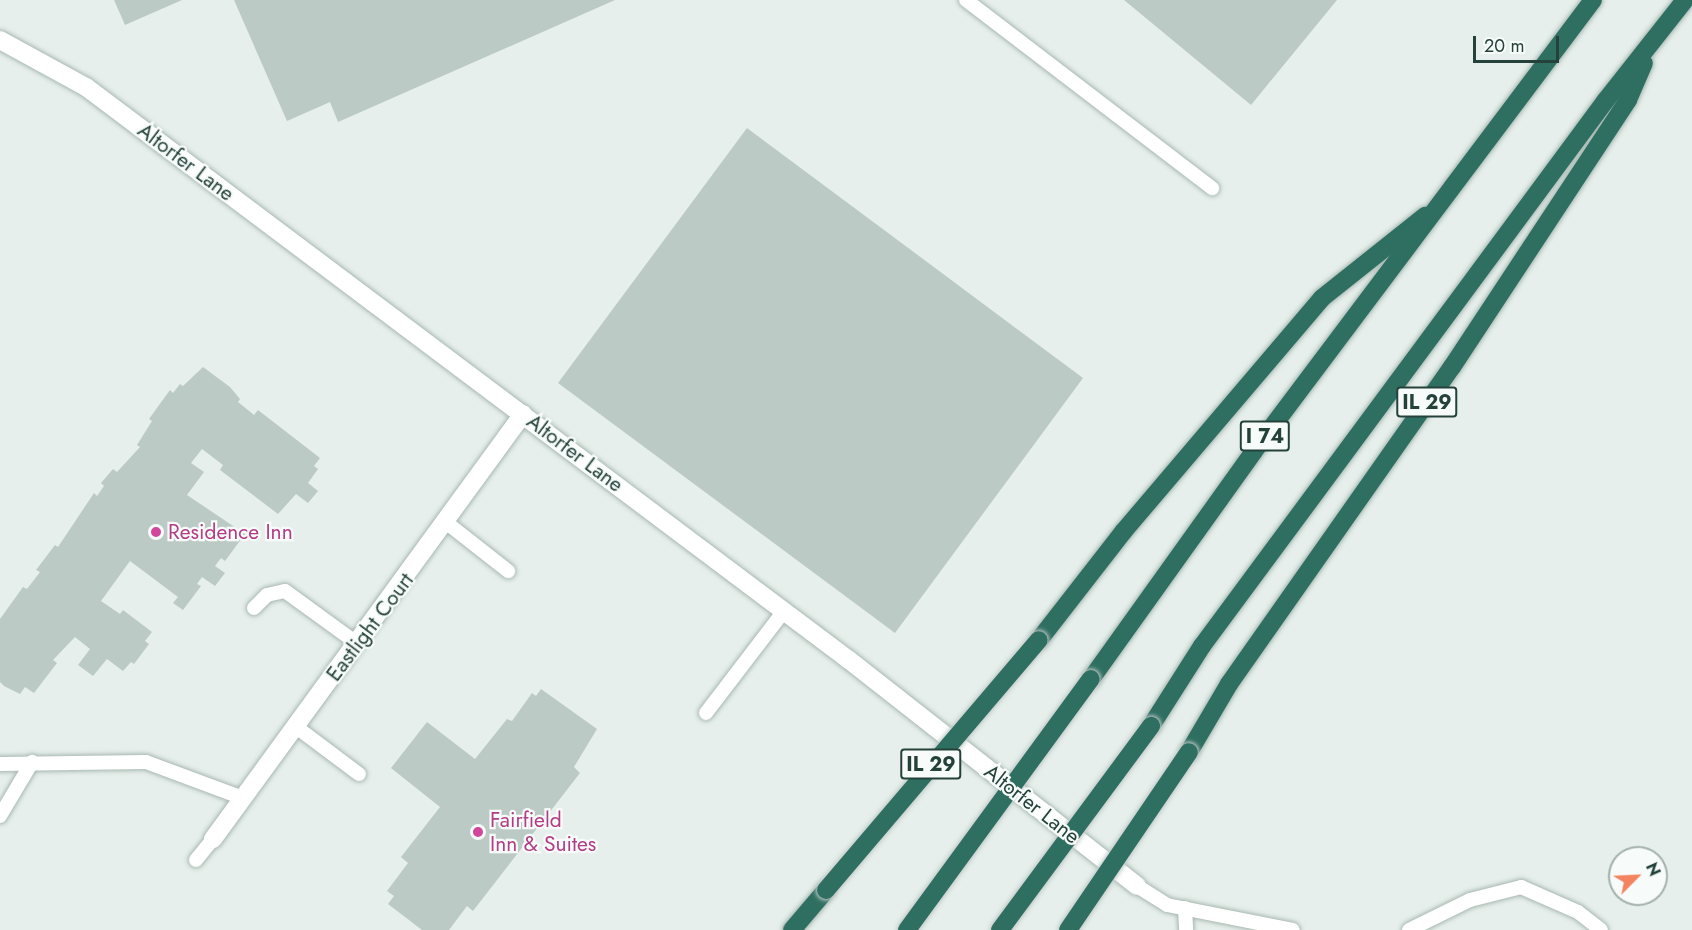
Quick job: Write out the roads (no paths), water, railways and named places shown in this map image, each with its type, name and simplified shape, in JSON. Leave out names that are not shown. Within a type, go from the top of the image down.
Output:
[{"type":"highway","name":"I 74","points":[[907,930],[1254,451],[1447,198],[1593,0]]},
{"type":"highway","points":[[1000,930],[1151,726],[1202,646],[1685,0]]},
{"type":"highway","name":"IL 29","points":[[1068,930],[1189,752],[1229,684],[1452,368],[1628,100],[1651,44]]},
{"type":"highway","name":"IL 29","points":[[792,930],[1039,640],[1123,532],[1322,298],[1447,198]]},
{"type":"street","name":"Altorfer Lane","points":[[0,40],[86,87],[784,611],[1137,886]]},
{"type":"street","name":"Eastlight Court","points":[[213,838],[447,523],[523,414]]},
{"type":"lane","points":[[966,0],[1212,188]]},
{"type":"lane","points":[[447,523],[508,571]]},
{"type":"lane","points":[[254,608],[267,595],[285,591],[358,644]]},
{"type":"lane","points":[[706,712],[784,611]]},
{"type":"lane","points":[[295,726],[359,774]]},
{"type":"lane","points":[[0,816],[32,762]]},
{"type":"lane","points":[[0,764],[146,762],[243,798]]},
{"type":"lane","points":[[196,861],[213,838]]},
{"type":"lane","points":[[1137,886],[1167,905],[1293,930]]},
{"type":"lane","points":[[1409,930],[1470,900],[1521,887],[1578,912],[1600,930]]},
{"type":"lane","points":[[1185,908],[1186,930]]},
{"type":"place","name":"Residence Inn","points":[[156,532]]},
{"type":"place","name":"Fairfield Inn & Suites","points":[[478,832]]}]
